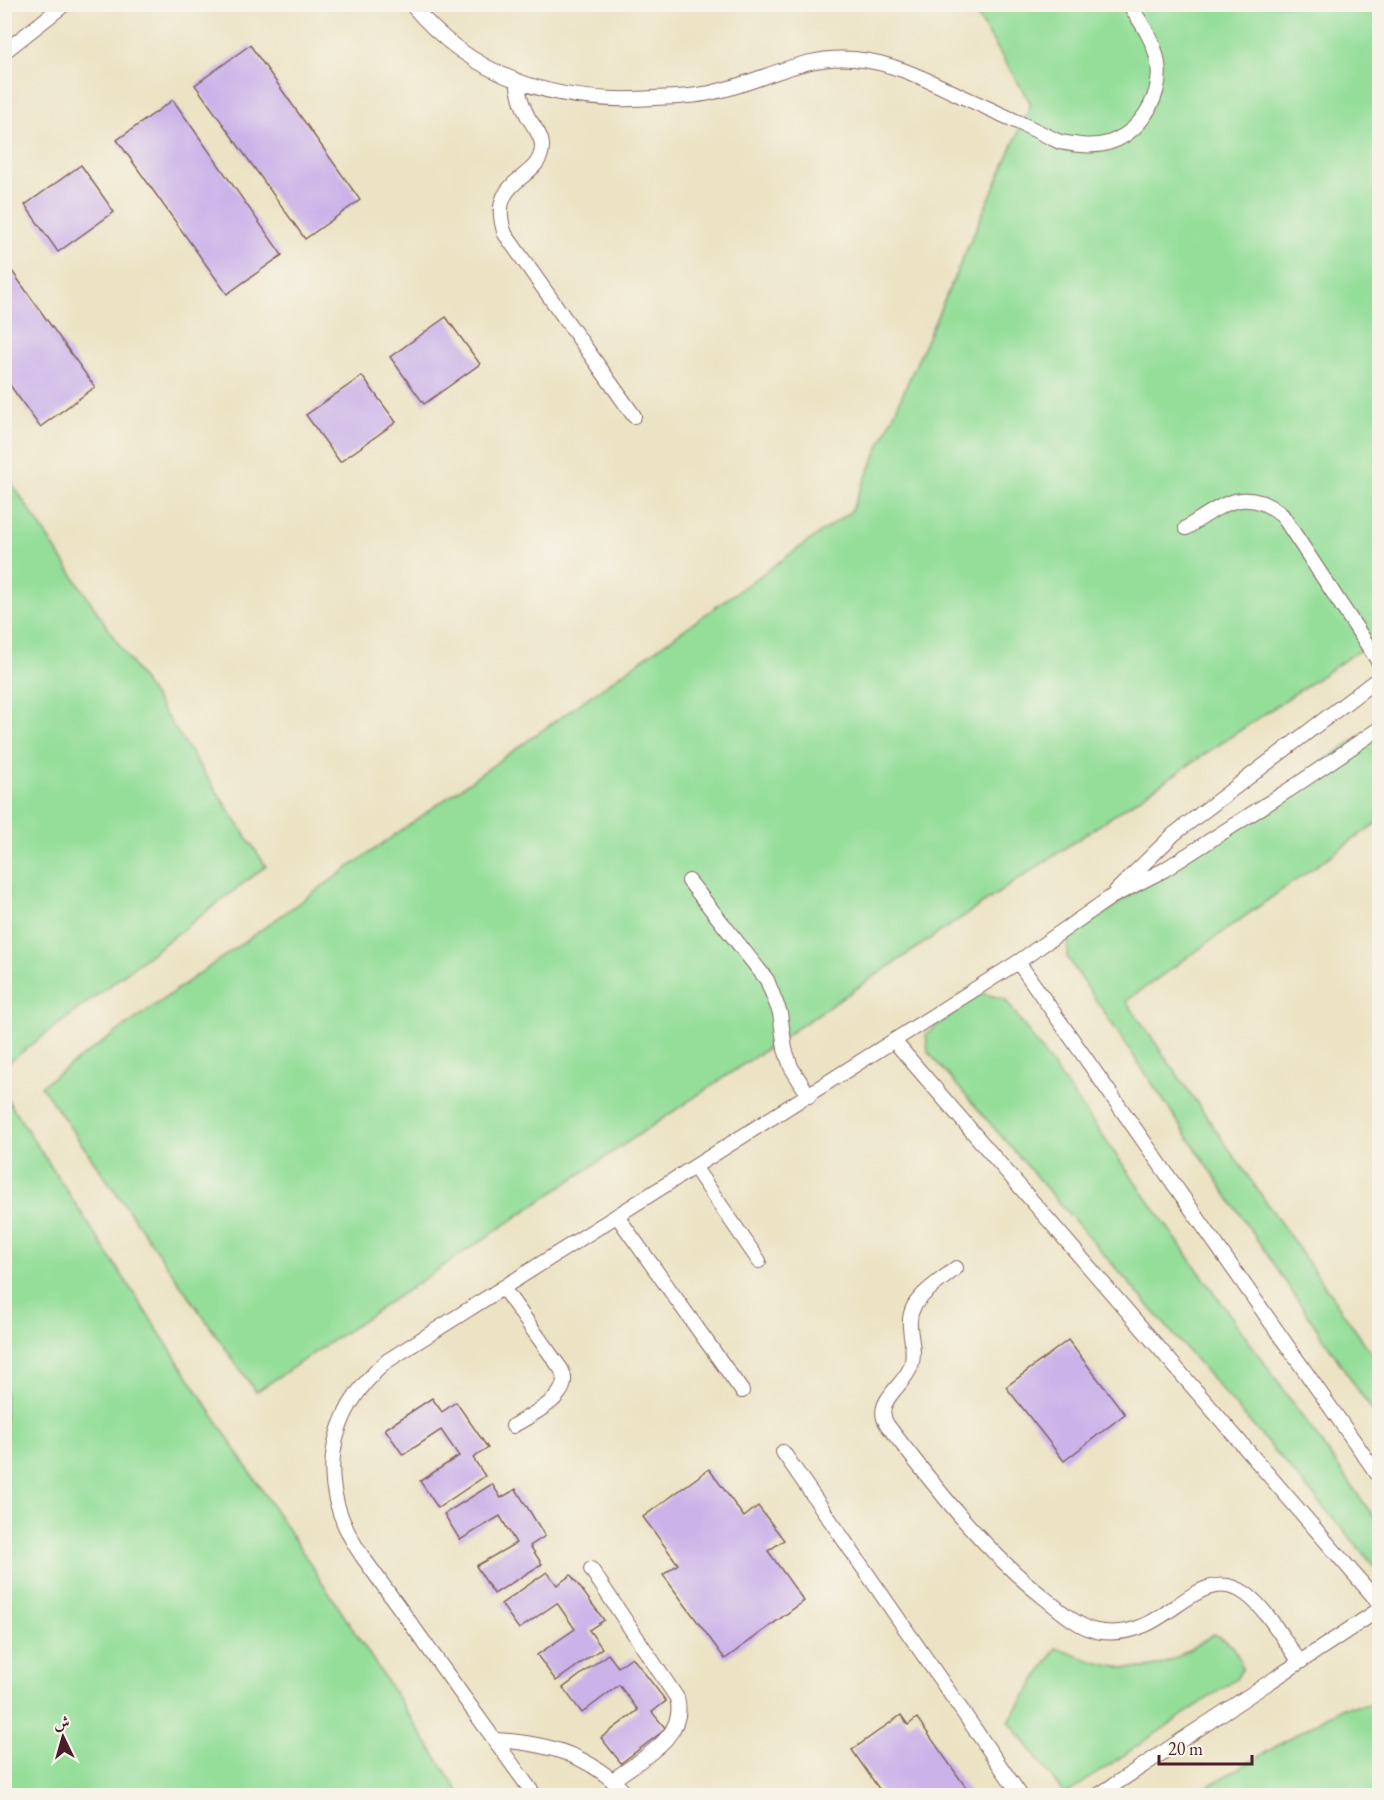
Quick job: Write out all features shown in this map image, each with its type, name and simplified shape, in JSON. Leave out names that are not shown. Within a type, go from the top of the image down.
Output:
[{"type":"lane","points":[[6,48],[65,4]]},
{"type":"lane","points":[[411,4],[438,33],[462,52],[517,81],[576,98],[638,100],[713,93],[799,63],[854,58],[908,71],[1060,142],[1086,146],[1111,142],[1133,129],[1149,109],[1158,85],[1158,59],[1149,35],[1130,4]]},
{"type":"lane","points":[[517,81],[525,110],[540,136],[542,146],[535,164],[512,184],[504,195],[500,208],[505,234],[634,416]]},
{"type":"lane","points":[[1186,528],[1234,500],[1260,501],[1272,507],[1282,515],[1380,664]]},
{"type":"lane","points":[[1111,897],[1151,853],[1174,834],[1380,677]]},
{"type":"lane","points":[[535,1796],[348,1536],[337,1506],[332,1465],[335,1441],[342,1418],[354,1396],[369,1377],[387,1361],[809,1096],[1018,962],[1111,897],[1164,870],[1380,728]]},
{"type":"lane","points":[[689,881],[767,980],[780,1013],[785,1049],[791,1067],[809,1096]]},
{"type":"lane","points":[[1018,962],[1380,1478]]},
{"type":"lane","points":[[894,1041],[1380,1606],[1300,1662],[1097,1796]]},
{"type":"lane","points":[[695,1168],[759,1261]]},
{"type":"lane","points":[[617,1216],[742,1391]]},
{"type":"lane","points":[[956,1268],[915,1304],[909,1323],[913,1354],[911,1365],[907,1376],[885,1402],[883,1415],[888,1426],[971,1530],[1005,1565],[1079,1624],[1112,1633],[1130,1630],[1147,1625],[1205,1588],[1227,1586],[1237,1589],[1255,1602],[1300,1662]]},
{"type":"lane","points":[[503,1288],[561,1369],[565,1381],[564,1388],[556,1397],[513,1426]]},
{"type":"lane","points":[[783,1452],[1021,1796]]},
{"type":"lane","points":[[591,1569],[677,1698],[680,1708],[679,1719],[668,1738],[613,1780]]},
{"type":"lane","points":[[495,1740],[530,1742],[552,1747],[595,1766],[628,1796]]},
{"type":"green space","points":[[971,5],[1379,5],[1379,637],[256,1392],[41,1086],[851,511],[1031,104]]},
{"type":"green space","points":[[5,473],[266,866],[4,1065]]},
{"type":"green space","points":[[1379,723],[1379,821],[1126,1001],[1379,1364],[1379,1421],[1067,957],[1069,938]]},
{"type":"green space","points":[[980,993],[1005,999],[1379,1524],[1379,1571],[928,1052],[926,1034]]},
{"type":"green space","points":[[5,1096],[461,1795],[5,1795]]},
{"type":"green space","points":[[1214,1634],[1233,1646],[1243,1668],[1236,1679],[1065,1795],[1009,1721],[1056,1648],[1098,1663],[1142,1668],[1170,1661]]},
{"type":"green space","points":[[1379,1704],[1379,1795],[1193,1795],[1343,1707]]},
{"type":"building","points":[[250,45],[360,200],[305,239],[195,85]]},
{"type":"building","points":[[173,100],[282,255],[227,294],[117,140]]},
{"type":"building","points":[[81,165],[114,212],[58,252],[25,205]]},
{"type":"building","points":[[4,260],[95,387],[40,427],[4,377]]},
{"type":"building","points":[[446,317],[480,364],[424,404],[390,357]]},
{"type":"building","points":[[362,376],[396,422],[340,462],[306,415]]},
{"type":"building","points":[[1068,1340],[1125,1414],[1064,1461],[1006,1387]]},
{"type":"building","points":[[432,1398],[442,1412],[456,1402],[488,1448],[473,1458],[485,1476],[438,1508],[420,1481],[459,1456],[441,1430],[403,1455],[385,1429]]},
{"type":"building","points":[[709,1469],[744,1517],[758,1506],[784,1540],[768,1551],[804,1601],[725,1659],[663,1575],[678,1564],[643,1517]]},
{"type":"building","points":[[492,1484],[501,1498],[516,1489],[545,1536],[530,1546],[542,1564],[494,1594],[476,1566],[516,1543],[500,1516],[460,1540],[444,1514]]},
{"type":"building","points":[[547,1572],[557,1585],[571,1575],[604,1620],[589,1630],[602,1648],[556,1681],[537,1655],[575,1629],[557,1603],[519,1629],[501,1604]]},
{"type":"building","points":[[608,1654],[618,1667],[632,1657],[666,1701],[652,1712],[666,1729],[621,1763],[601,1738],[638,1710],[619,1685],[582,1713],[563,1688]]},
{"type":"building","points":[[901,1715],[908,1725],[917,1718],[972,1796],[884,1796],[852,1750]]}]
